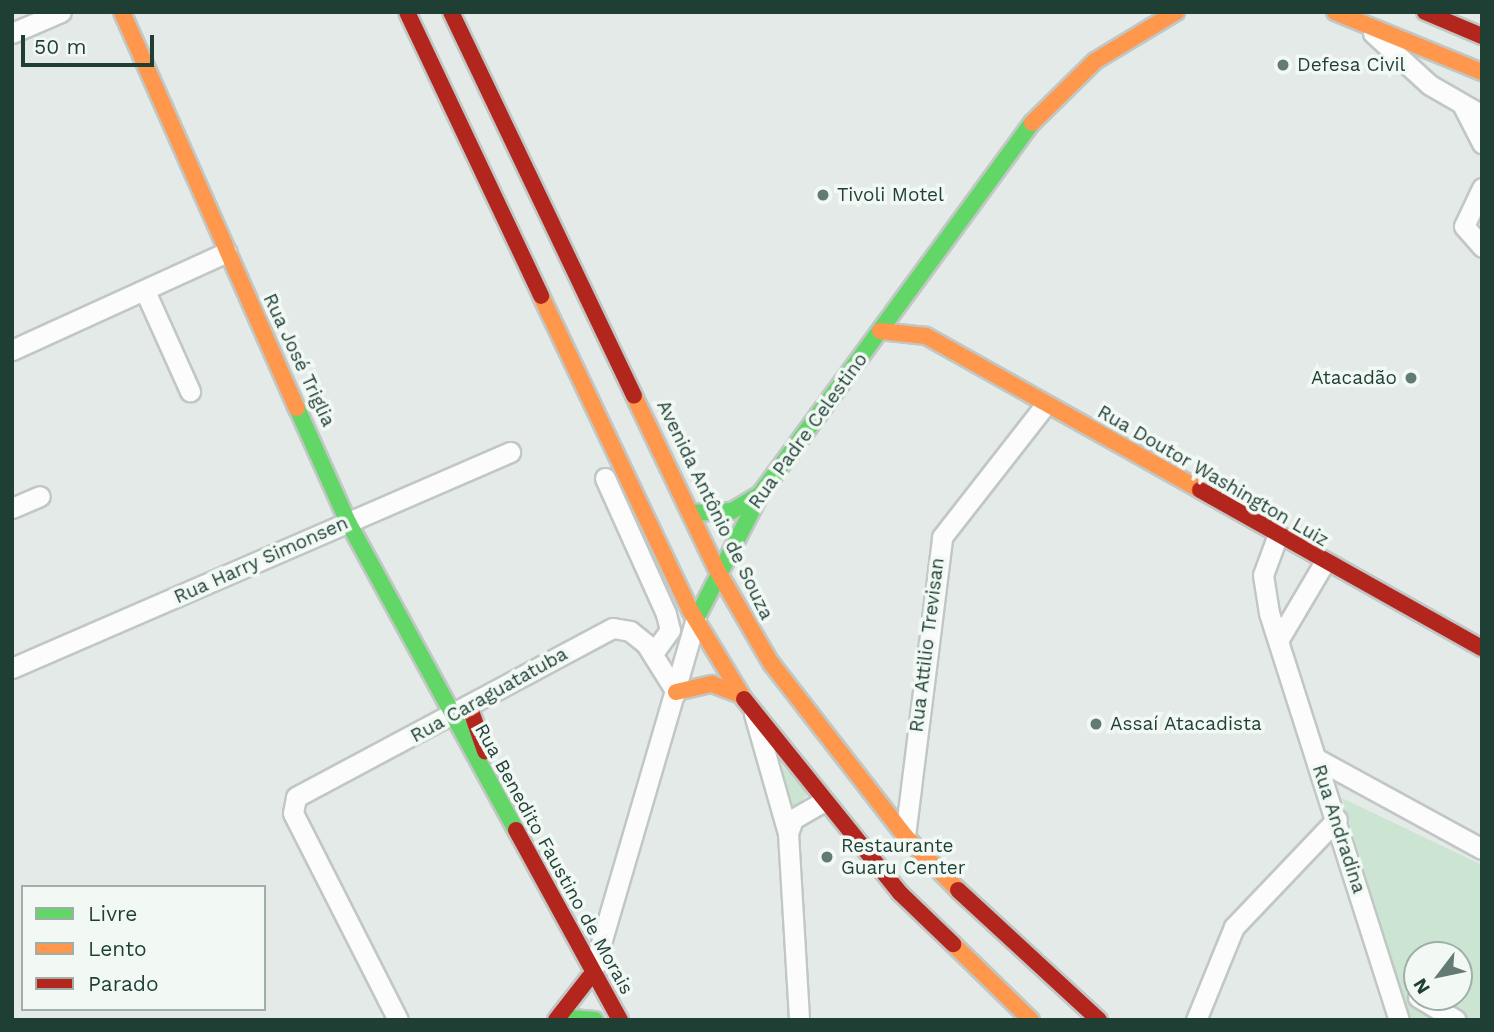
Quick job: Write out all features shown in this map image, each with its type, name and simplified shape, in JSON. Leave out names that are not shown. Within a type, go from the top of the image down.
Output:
[{"type":"main road","name":"Rua José Triglia","points":[[122,12],[226,252],[348,522],[452,719]]},
{"type":"main road","points":[[407,12],[696,619],[741,695],[823,802],[900,892],[1031,1020]]},
{"type":"main road","name":"Avenida Antônio de Souza","points":[[451,12],[717,570],[796,700],[905,836],[1040,972],[1099,1020]]},
{"type":"main road","name":"Rua Padre Celestino","points":[[696,619],[717,570],[761,493],[1055,94],[1095,61],[1176,12]]},
{"type":"main road","points":[[1335,12],[1482,72]]},
{"type":"main road","points":[[1426,12],[1482,36]]},
{"type":"main road","points":[[908,293],[926,336]]},
{"type":"main road","name":"Rua Doutor Washington Luiz","points":[[880,331],[926,336],[1277,537],[1482,648]]},
{"type":"main road","points":[[691,513],[732,511],[761,493]]},
{"type":"main road","points":[[676,692],[712,684],[741,695]]},
{"type":"main road","points":[[470,708],[506,791],[507,818]]},
{"type":"main road","name":"Rua Benedito Faustino de Morais","points":[[452,719],[620,1020]]},
{"type":"main road","name":"Rua Padre Celestino","points":[[558,1018],[592,974]]},
{"type":"main road","points":[[558,1018],[594,1020]]},
{"type":"street","points":[[12,33],[61,12]]},
{"type":"street","points":[[1364,25],[1463,106],[1482,115]]},
{"type":"street","points":[[1463,106],[1482,143]]},
{"type":"street","points":[[1482,188],[1464,226],[1482,247]]},
{"type":"street","points":[[12,350],[226,252]]},
{"type":"street","points":[[145,290],[190,391]]},
{"type":"street","name":"Rua Attilio Trevisan","points":[[905,836],[942,537],[1045,405]]},
{"type":"street","name":"Rua Harry Simonsen","points":[[12,668],[510,452]]},
{"type":"street","points":[[606,478],[666,614],[670,630],[653,653]]},
{"type":"street","points":[[12,508],[40,496]]},
{"type":"street","name":"Rua Andradina","points":[[1277,537],[1263,575],[1279,639],[1399,1020]]},
{"type":"street","points":[[1279,639],[1324,563]]},
{"type":"street","name":"Rua Padre Celestino","points":[[592,974],[696,619]]},
{"type":"street","name":"Rua Caraguatatuba","points":[[398,1020],[293,813],[304,791],[452,719],[603,631],[630,631],[653,653],[676,692]]},
{"type":"street","points":[[754,714],[788,833],[799,1020]]},
{"type":"street","points":[[1317,759],[1482,849]]},
{"type":"street","points":[[788,833],[793,819],[823,802]]},
{"type":"street","points":[[1196,1020],[1234,927],[1337,819]]},
{"type":"street","points":[[1386,978],[1403,988]]},
{"type":"street","points":[[1441,1011],[1456,1020]]},
{"type":"green space","points":[[776,760],[810,792],[785,818]]},
{"type":"green space","points":[[1342,798],[1482,865],[1482,1020],[1410,1020],[1407,1011],[1473,1011],[1473,941],[1403,941],[1403,997]]},
{"type":"traffic: fast","points":[[696,619],[761,493],[1032,123]]},
{"type":"traffic: fast","points":[[297,408],[348,522],[516,830]]},
{"type":"traffic: fast","points":[[691,513],[732,511],[760,494]]},
{"type":"traffic: fast","points":[[560,1017],[595,1020]]},
{"type":"traffic: slow","points":[[122,12],[297,408]]},
{"type":"traffic: slow","points":[[1032,123],[1095,61],[1176,12]]},
{"type":"traffic: slow","points":[[1335,12],[1482,72]]},
{"type":"traffic: slow","points":[[541,296],[690,610],[744,699]]},
{"type":"traffic: slow","points":[[880,331],[926,336],[1200,490]]},
{"type":"traffic: slow","points":[[634,396],[717,570],[771,663],[905,836],[958,890]]},
{"type":"traffic: slow","points":[[676,692],[712,684],[741,695]]},
{"type":"traffic: slow","points":[[953,944],[1031,1020]]},
{"type":"traffic: jam","points":[[407,12],[541,296]]},
{"type":"traffic: jam","points":[[451,12],[634,396]]},
{"type":"traffic: jam","points":[[1425,12],[1482,36]]},
{"type":"traffic: jam","points":[[1200,490],[1482,648]]},
{"type":"traffic: jam","points":[[744,699],[900,893],[953,944]]},
{"type":"traffic: jam","points":[[470,708],[485,751]]},
{"type":"traffic: jam","points":[[516,830],[620,1020]]},
{"type":"traffic: jam","points":[[958,890],[1099,1020]]},
{"type":"traffic: jam","points":[[556,1020],[592,974]]},
{"type":"place","name":"Defesa Civil","points":[[1283,65]]},
{"type":"place","name":"Tivoli Motel","points":[[823,195]]},
{"type":"place","name":"Atacadão","points":[[1411,378]]},
{"type":"place","name":"Assaí Atacadista","points":[[1096,724]]},
{"type":"place","name":"Restaurante Guaru Center","points":[[827,857]]}]
